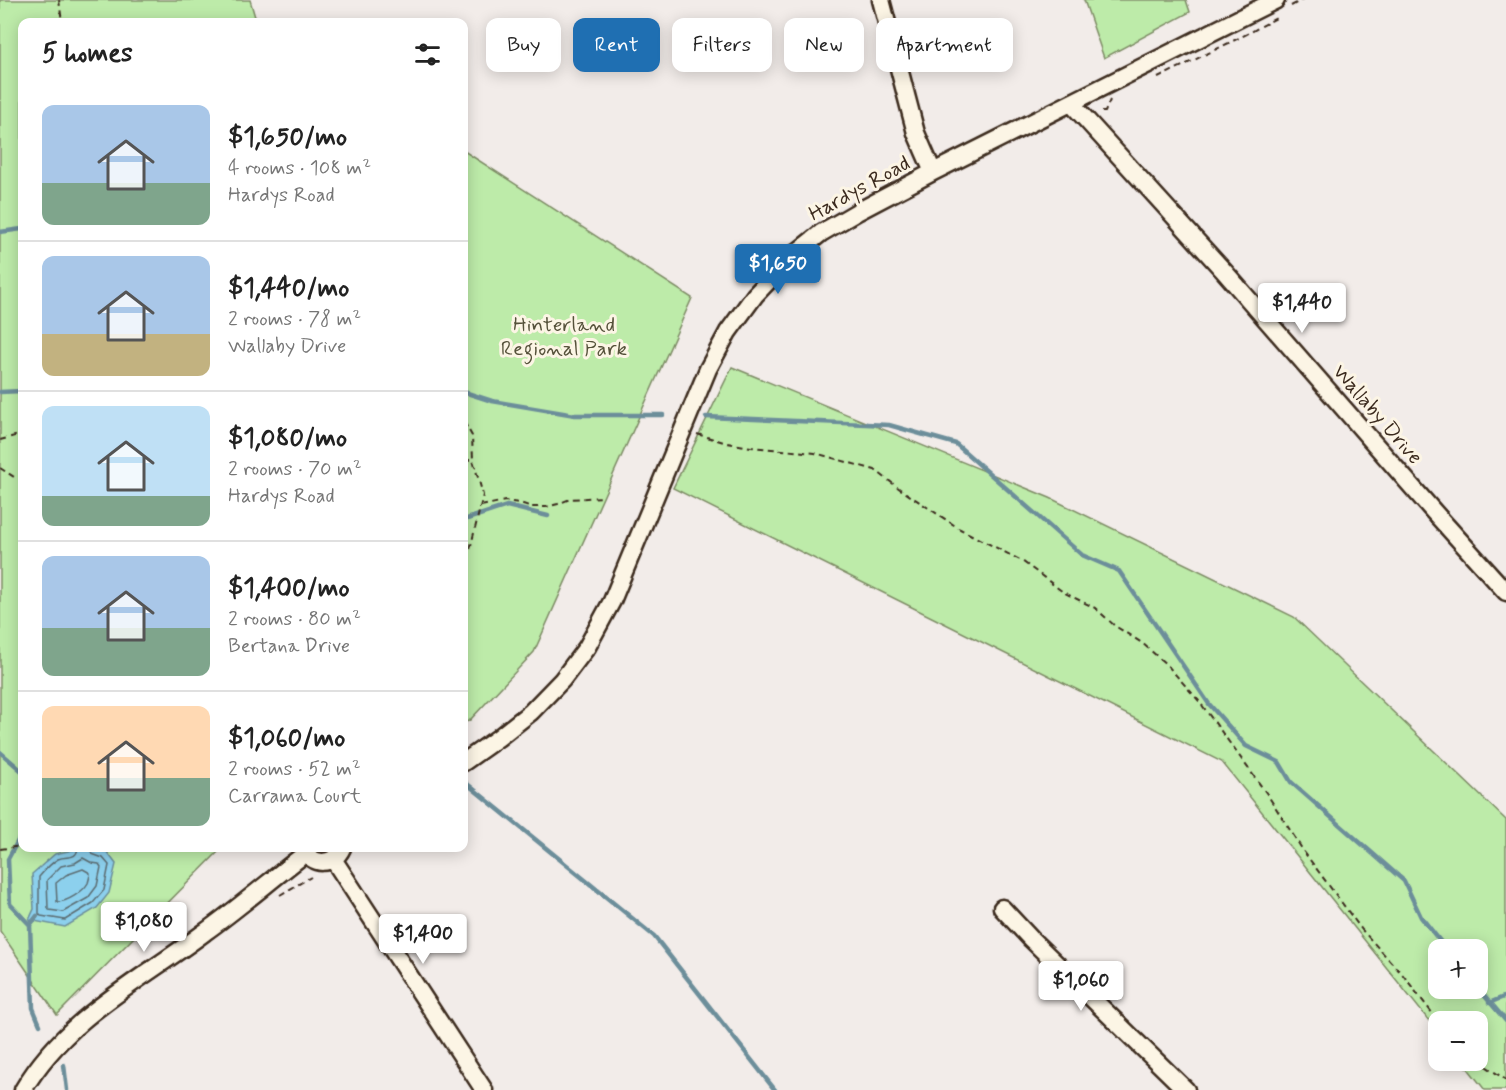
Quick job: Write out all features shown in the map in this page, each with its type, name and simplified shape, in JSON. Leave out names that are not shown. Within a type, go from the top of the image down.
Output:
[{"type":"street","points":[[880,0],[916,133],[933,172]]},
{"type":"street","name":"Hardys Road","points":[[468,759],[531,712],[562,680],[587,647],[612,601],[708,369],[728,332],[755,295],[791,257],[821,233],[933,172],[1276,0]]},
{"type":"street","name":"Wallaby Drive","points":[[1072,104],[1223,270],[1506,592]]},
{"type":"street","points":[[23,1090],[46,1056],[72,1030],[110,998],[205,932],[303,852]]},
{"type":"street","points":[[306,852],[318,862],[326,862],[338,854],[484,1090]]},
{"type":"street","points":[[1002,909],[1186,1090]]},
{"type":"path","points":[[59,0],[61,18]]},
{"type":"path","points":[[468,429],[472,436],[473,460],[483,495],[468,559]]},
{"type":"path","points":[[682,429],[727,443],[815,453],[875,470],[960,529],[1022,561],[1063,592],[1095,608],[1116,627],[1142,644],[1167,665],[1199,701],[1267,794],[1304,852],[1362,930],[1403,975],[1431,1011]]},
{"type":"path","points":[[0,440],[18,435]]},
{"type":"path","points":[[468,460],[473,460]]},
{"type":"path","points":[[0,468],[14,477]]},
{"type":"path","points":[[481,506],[505,501],[532,507],[546,507],[570,499],[603,497]]},
{"type":"path","points":[[0,849],[18,847]]},
{"type":"path","points":[[1488,1068],[1506,1080]]},
{"type":"green space","points":[[0,0],[250,0],[257,18],[18,18],[18,852],[218,852],[57,1015],[0,931]]},
{"type":"green space","points":[[1084,0],[1186,0],[1190,12],[1104,58]]},
{"type":"green space","name":"Hinterland Regional Park","points":[[468,154],[692,298],[534,652],[469,721]]},
{"type":"green space","points":[[732,367],[1050,498],[1294,617],[1506,820],[1506,1090],[1485,1090],[1470,1071],[1488,1071],[1488,1011],[1428,1011],[1428,1020],[1222,762],[673,488]]},
{"type":"water","points":[[107,852],[116,864],[109,893],[97,908],[65,927],[29,920],[34,909],[32,874],[55,854]]},
{"type":"waterway","points":[[0,232],[18,230]]},
{"type":"waterway","points":[[0,392],[18,391]]},
{"type":"waterway","points":[[468,393],[492,401],[575,415],[663,415]]},
{"type":"waterway","points":[[706,417],[889,425],[956,444],[1082,555],[1119,571],[1209,704],[1246,746],[1279,762],[1291,782],[1404,881],[1421,917],[1438,939]]},
{"type":"waterway","points":[[468,519],[507,506],[548,516]]},
{"type":"waterway","points":[[0,752],[18,768]]},
{"type":"waterway","points":[[468,785],[654,936],[775,1090]]},
{"type":"waterway","points":[[18,840],[8,859],[10,904],[30,925]]},
{"type":"waterway","points":[[37,916],[30,925],[33,1008],[40,1025]]},
{"type":"waterway","points":[[1489,1003],[1506,996]]},
{"type":"waterway","points":[[1487,999],[1506,1021]]},
{"type":"waterway","points":[[64,1065],[67,1090]]}]
